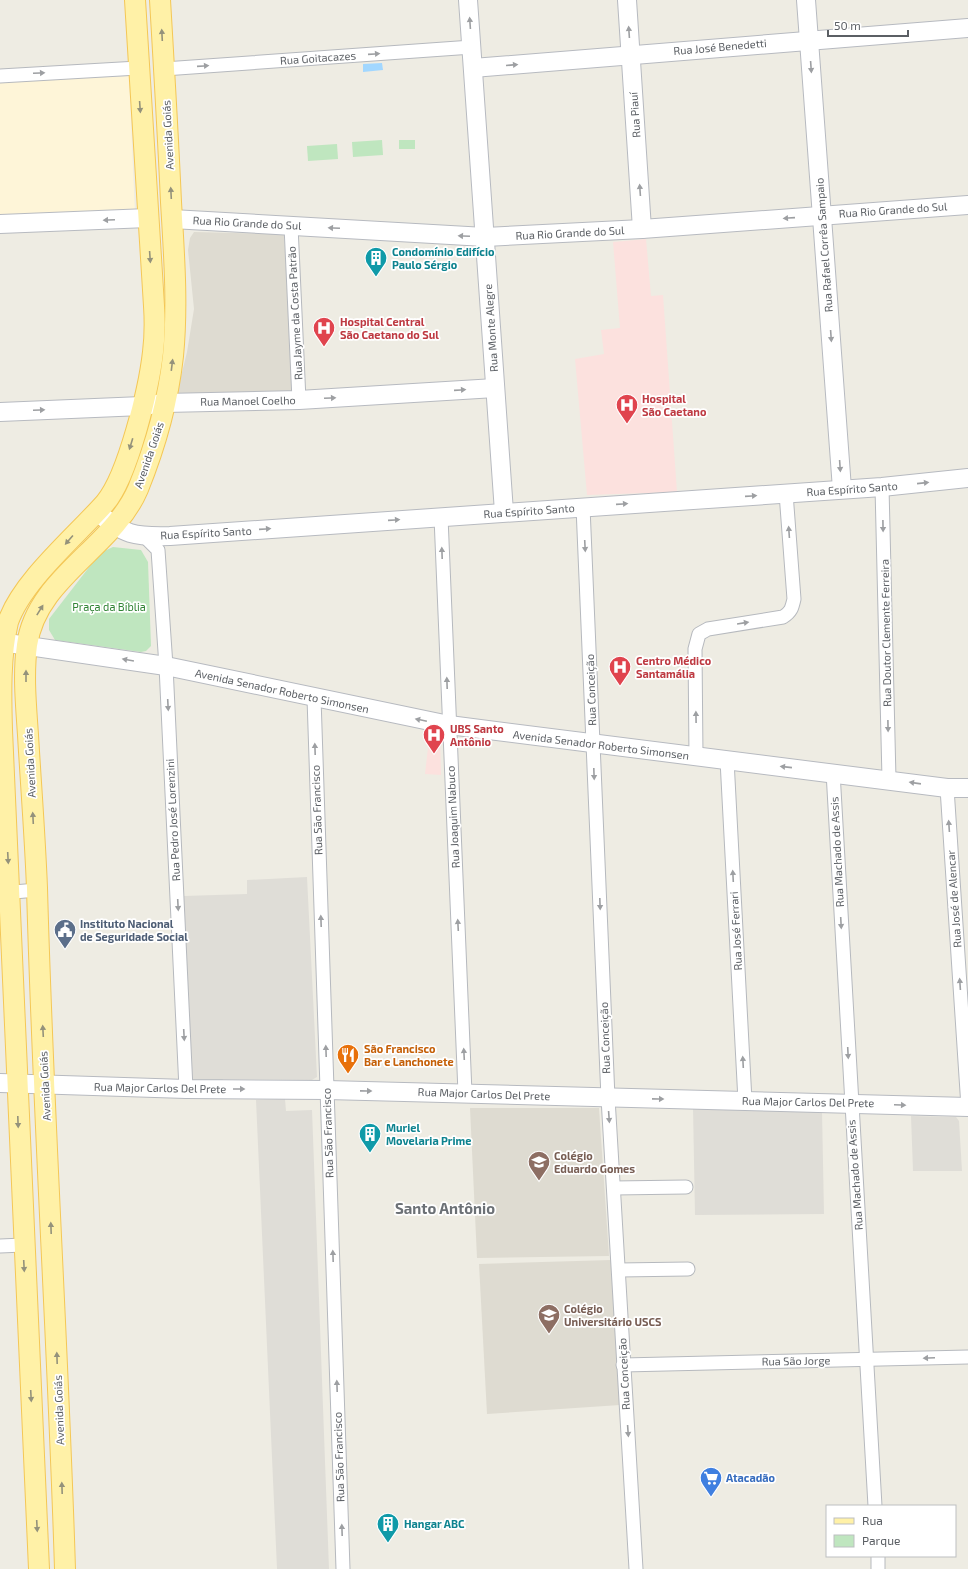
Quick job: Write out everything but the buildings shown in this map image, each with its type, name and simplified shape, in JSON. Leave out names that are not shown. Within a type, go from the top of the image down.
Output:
[{"type":"main road","name":"Avenida Goiás","points":[[66,1569],[5,893],[1,643],[11,614],[20,599],[74,535],[106,502],[119,480],[125,465],[151,369],[155,331],[135,0]]},
{"type":"main road","name":"Avenida Goiás","points":[[39,1569],[23,1245],[22,1084],[37,890],[26,706],[27,646],[34,620],[46,600],[90,549],[114,527],[123,516],[137,491],[153,448],[165,403],[173,356],[175,318],[172,219],[160,0]]},
{"type":"street","name":"Rua Monte Alegre","points":[[468,0],[504,512]]},
{"type":"street","name":"Rua Piauí","points":[[627,0],[642,229]]},
{"type":"street","name":"Rua Rafael Corrêa Sampaio","points":[[806,0],[842,489]]},
{"type":"street","name":"Rua José Benedetti","points":[[473,68],[968,28]]},
{"type":"street","name":"Rua Goitacazes","points":[[164,69],[472,47]]},
{"type":"street","points":[[0,76],[138,68]]},
{"type":"street","name":"Rua Rio Grande do Sul","points":[[172,219],[485,237],[642,229],[968,205]]},
{"type":"street","points":[[0,224],[148,218]]},
{"type":"street","name":"Rua Jayme da Costa Patrão","points":[[292,226],[299,400]]},
{"type":"street","name":"Rua Manoel Coelho","points":[[0,412],[142,406],[165,403],[299,400],[496,388]]},
{"type":"street","name":"Rua Espírito Santo","points":[[97,512],[122,532],[143,535],[170,536],[882,487],[968,478]]},
{"type":"street","name":"Rua Doutor Clemente Ferreira","points":[[882,487],[889,779]]},
{"type":"street","points":[[696,756],[695,649],[699,634],[708,628],[783,617],[790,612],[793,607],[794,599],[786,493]]},
{"type":"street","name":"Rua Conceição","points":[[583,507],[608,1098],[636,1569]]},
{"type":"street","name":"Rua Joaquim Nabuco","points":[[441,517],[466,1093]]},
{"type":"street","points":[[143,535],[158,550],[170,536]]},
{"type":"street","name":"Rua Pedro José Lorenzini","points":[[158,550],[166,666],[186,1089]]},
{"type":"street","name":"Avenida Senador Roberto Simonsen","points":[[1,643],[166,666],[449,725],[593,745],[833,772],[947,788],[968,788]]},
{"type":"street","name":"Rua São Francisco","points":[[314,698],[343,1569]]},
{"type":"street","name":"Rua José Ferrari","points":[[727,760],[745,1101]]},
{"type":"street","name":"Rua Machado de Assis","points":[[833,772],[875,1505]]},
{"type":"street","name":"Rua José de Alencar","points":[[947,788],[968,1107]]},
{"type":"street","points":[[5,893],[37,890]]},
{"type":"street","name":"Rua Major Carlos Del Prete","points":[[22,1084],[186,1089],[466,1093],[968,1107]]},
{"type":"street","points":[[614,1188],[686,1187]]},
{"type":"street","points":[[0,1246],[23,1245]]},
{"type":"street","points":[[619,1270],[688,1269]]},
{"type":"street","name":"Rua São Jorge","points":[[623,1364],[968,1357]]},
{"type":"street","points":[[878,1557],[878,1569]]},
{"type":"shaded area","points":[[129,76],[135,213],[0,220],[0,82]]},
{"type":"shaded area","points":[[194,232],[284,234],[293,393],[176,397],[187,352],[194,309],[188,250],[190,238]]},
{"type":"shaded area","name":"Hospital São Caetano","points":[[646,239],[651,296],[663,295],[677,492],[587,495],[575,359],[604,354],[601,330],[620,328],[613,242]]},
{"type":"shaded area","name":"UBS Santo Antônio","points":[[430,730],[436,732],[440,736],[441,775],[425,774]]},
{"type":"shaded area","points":[[307,877],[317,1077],[312,1080],[223,1079],[222,1084],[192,1084],[184,896],[247,894],[247,880]]},
{"type":"shaded area","points":[[285,1099],[286,1111],[312,1110],[329,1569],[277,1569],[256,1100]]},
{"type":"shaded area","points":[[693,1107],[822,1111],[824,1214],[695,1215]]},
{"type":"shaded area","name":"Colégio Eduardo Gomes","points":[[470,1108],[599,1108],[609,1256],[477,1258]]},
{"type":"shaded area","points":[[911,1116],[956,1117],[959,1121],[962,1171],[913,1171]]},
{"type":"shaded area","name":"Colégio Universitário USCS","points":[[611,1260],[620,1405],[487,1414],[479,1264]]},
{"type":"green space","points":[[382,140],[383,155],[353,157],[352,142]]},
{"type":"green space","points":[[399,140],[415,140],[415,149],[399,149]]},
{"type":"green space","points":[[337,144],[338,159],[308,161],[307,146]]},
{"type":"green space","name":"Praça da Bíblia","points":[[113,547],[141,550],[148,562],[151,646],[146,651],[141,652],[55,640],[49,630],[49,619],[100,553]]},
{"type":"water","points":[[382,63],[383,70],[363,72],[363,64]]},
{"type":"place","name":"Condomínio Edifício Paulo Sérgio","points":[[376,278]]},
{"type":"place","name":"Hospital Central São Caetano do Sul","points":[[324,348]]},
{"type":"place","name":"Hospital São Caetano","points":[[627,424]]},
{"type":"place","name":"Centro Médico Santamália","points":[[620,686]]},
{"type":"place","name":"UBS Santo Antônio","points":[[434,754]]},
{"type":"place","name":"Instituto Nacional de Seguridade Social","points":[[65,950]]},
{"type":"place","name":"São Francisco Bar e Lanchonete","points":[[348,1074]]},
{"type":"place","name":"Muriel Movelaria Prime","points":[[370,1154]]},
{"type":"place","name":"Colégio Eduardo Gomes","points":[[539,1182]]},
{"type":"place","name":"Colégio Universitário USCS","points":[[549,1334]]},
{"type":"place","name":"Atacadão","points":[[711,1498]]},
{"type":"place","name":"Hangar ABC","points":[[388,1544]]},
{"type":"district","name":"Santo Antônio","points":[[445,1209]]}]
